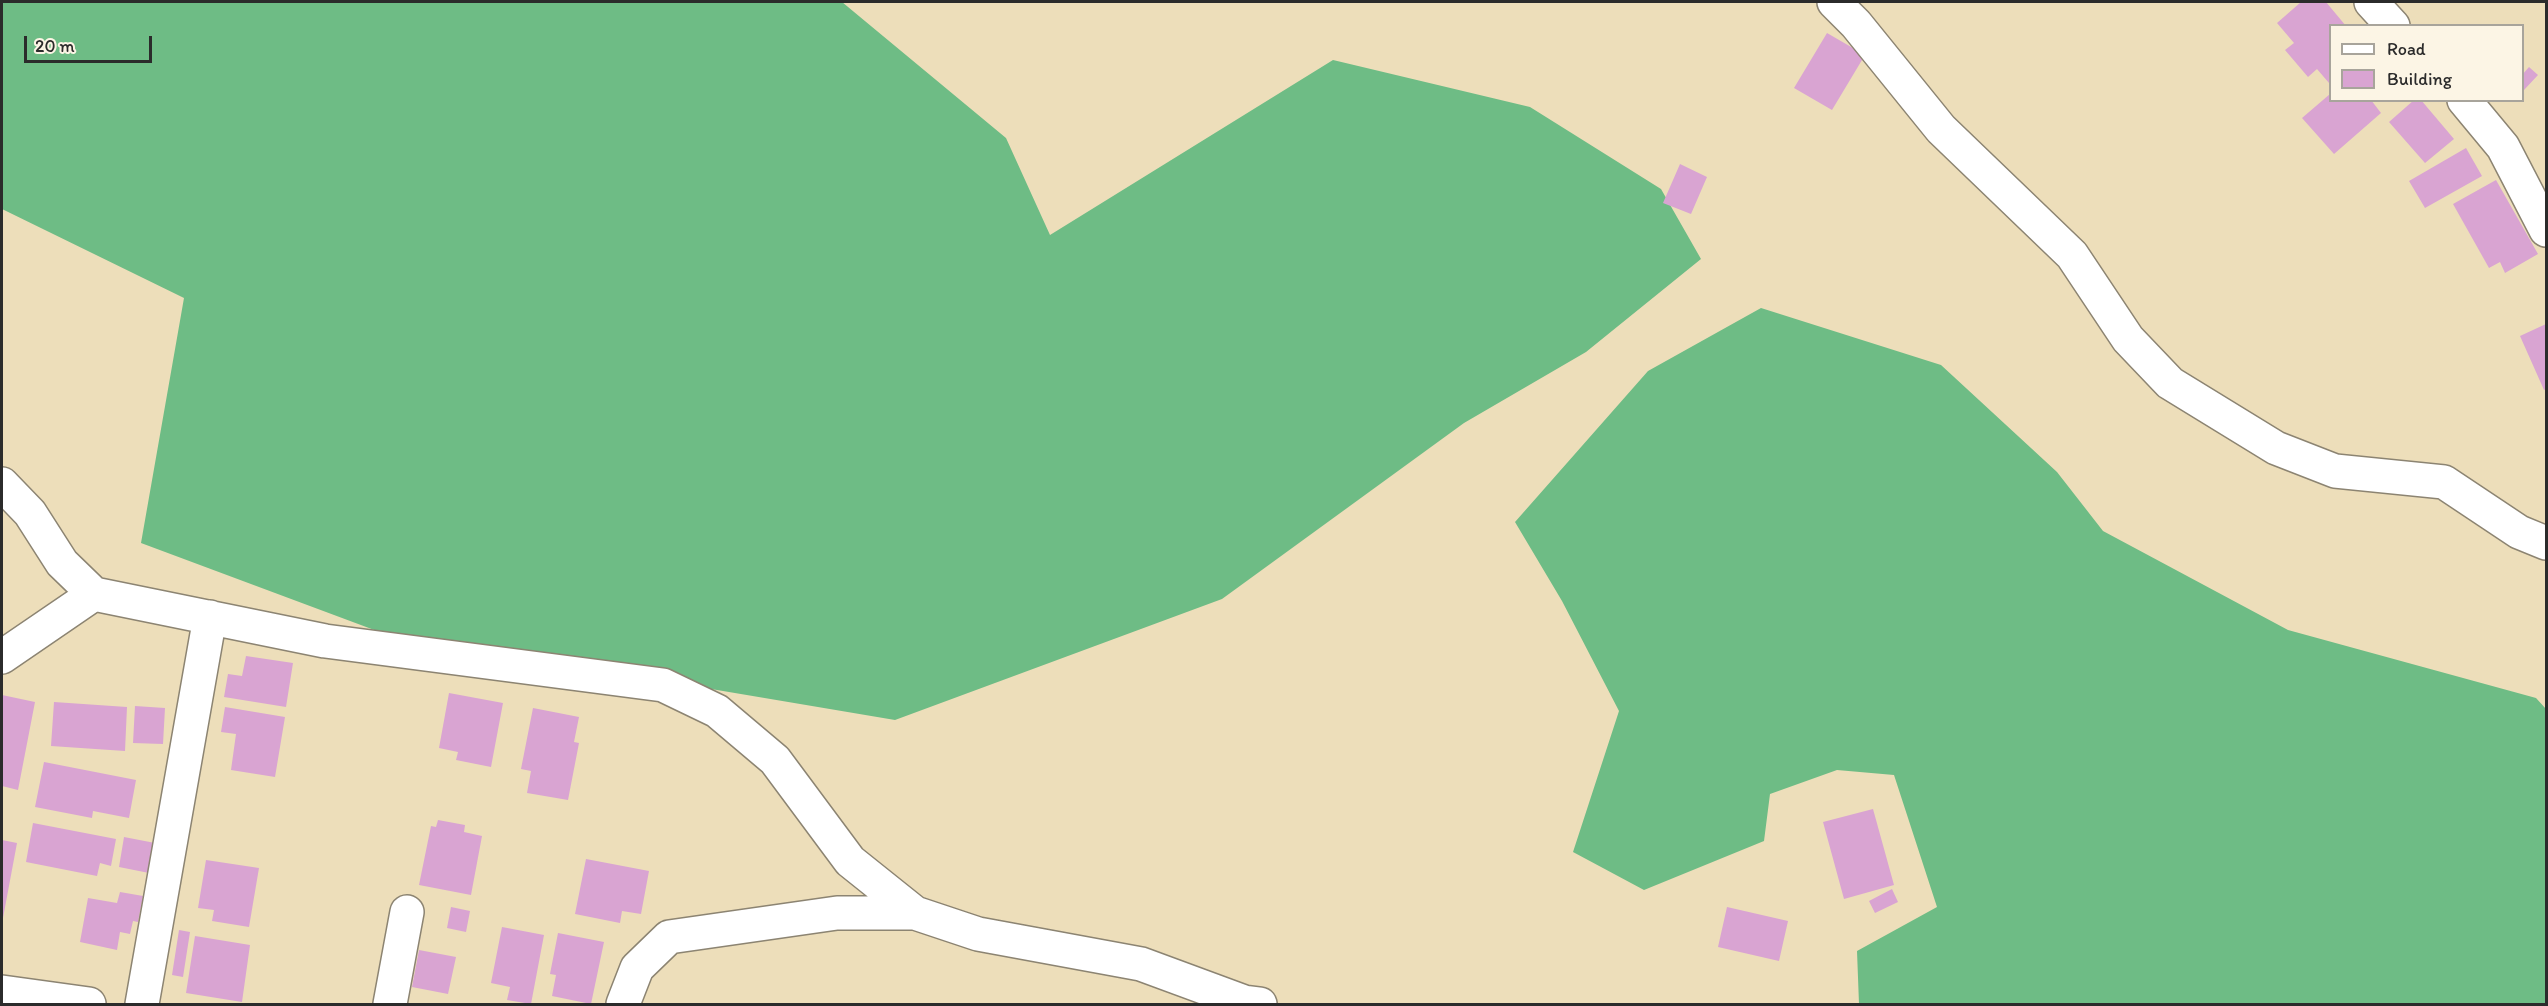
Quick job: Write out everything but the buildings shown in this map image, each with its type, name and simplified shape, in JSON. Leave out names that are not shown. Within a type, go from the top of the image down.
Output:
[{"type":"street","points":[[1834,2],[1856,24],[1941,129],[2072,255],[2128,339],[2170,383],[2276,448],[2335,471],[2444,482],[2519,532],[2547,543]]},
{"type":"street","points":[[2371,2],[2391,24]]},
{"type":"street","points":[[2466,102],[2503,147],[2547,230]]},
{"type":"street","points":[[2,484],[30,513],[62,563],[94,594],[325,641],[663,685],[717,711],[775,760],[850,861],[915,913]]},
{"type":"street","points":[[2,657],[94,594]]},
{"type":"street","points":[[142,1005],[210,617]]},
{"type":"street","points":[[390,1005],[408,912]]},
{"type":"street","points":[[623,1005],[637,969],[669,937],[837,913],[915,913],[978,934],[1141,964],[1195,994],[1260,1005]]},
{"type":"street","points":[[2,992],[89,1005]]},
{"type":"green space","points":[[2,2],[842,2],[1006,138],[1050,235],[1333,60],[1530,107],[1661,189],[1701,259],[1586,352],[1464,423],[1222,599],[895,720],[385,634],[141,543],[184,298],[2,209]]},
{"type":"green space","points":[[1761,308],[1941,365],[2057,472],[2103,531],[2288,630],[2536,698],[2546,709],[2546,1004],[1859,1004],[1857,951],[1937,907],[1894,775],[1837,770],[1770,794],[1764,841],[1644,890],[1573,852],[1619,711],[1562,601],[1515,522],[1648,371]]}]
